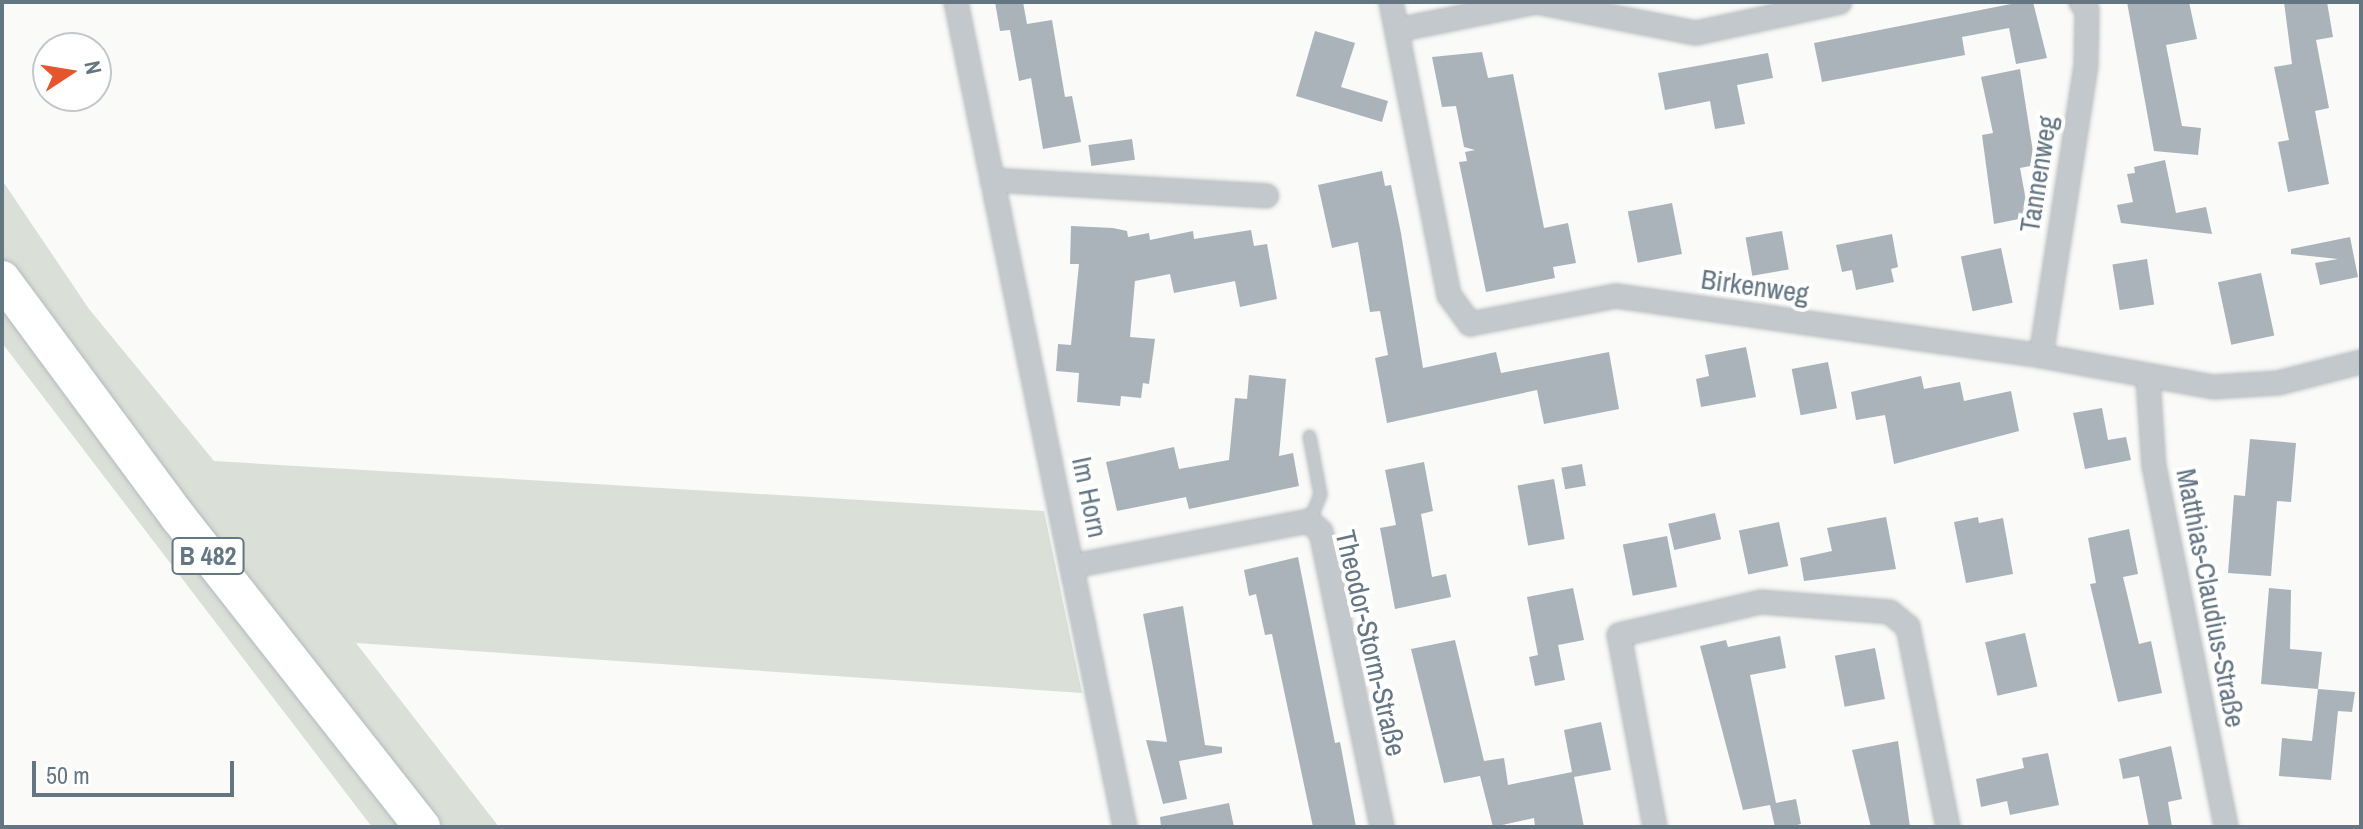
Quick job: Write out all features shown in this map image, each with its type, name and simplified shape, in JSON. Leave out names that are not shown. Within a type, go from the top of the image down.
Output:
[{"type":"main road","name":"B 482","points":[[2,279],[179,518],[422,827]]},
{"type":"street","name":"Im Horn","points":[[956,2],[1125,827]]},
{"type":"street","name":"Birkenweg","points":[[1391,2],[1449,295],[1470,324],[1616,296],[2041,356],[2148,379],[2213,387],[2278,383],[2361,362]]},
{"type":"street","points":[[1397,30],[1536,2],[1696,33],[1840,2]]},
{"type":"street","name":"Tannenweg","points":[[2041,356],[2086,64],[2087,10],[2081,2]]},
{"type":"street","points":[[992,180],[1267,196]]},
{"type":"street","name":"Matthias-Claudius-Straße","points":[[2148,379],[2154,466],[2226,827]]},
{"type":"street","name":"Theodor-Storm-Straße","points":[[1073,566],[1309,521],[1321,532],[1382,827]]},
{"type":"street","points":[[1655,827],[1619,635],[1761,602],[1890,612],[1908,627],[1948,827]]},
{"type":"lane","points":[[1309,436],[1320,494],[1309,521]]},
{"type":"shaded area","points":[[2,180],[89,309],[214,461],[1044,511],[1082,693],[356,643],[499,827],[372,827],[2,343]]},
{"type":"building","points":[[995,2],[1023,2],[1027,24],[1052,20],[1065,97],[1072,96],[1081,142],[1043,149],[1031,78],[1019,81],[1010,30],[1000,31]]},
{"type":"building","points":[[2033,2],[2047,58],[2016,64],[2009,28],[1962,37],[1965,55],[1822,82],[1814,43]]},
{"type":"building","points":[[2127,2],[2189,2],[2197,39],[2166,45],[2182,126],[2201,128],[2198,155],[2154,151]]},
{"type":"building","points":[[2284,2],[2327,2],[2333,37],[2316,40],[2329,108],[2315,111],[2329,184],[2288,192],[2278,142],[2289,140],[2274,67],[2292,64]]},
{"type":"building","points":[[1315,31],[1355,43],[1341,87],[1388,101],[1382,122],[1296,96]]},
{"type":"building","points":[[1482,52],[1488,78],[1513,74],[1544,228],[1568,223],[1576,263],[1553,267],[1555,278],[1486,292],[1459,162],[1467,161],[1465,152],[1475,150],[1464,147],[1456,106],[1442,107],[1432,57]]},
{"type":"building","points":[[1768,53],[1773,78],[1737,85],[1745,124],[1715,129],[1710,101],[1665,110],[1658,73]]},
{"type":"building","points":[[2020,69],[2035,165],[2020,168],[2029,217],[1994,224],[1982,135],[1993,133],[1981,77]]},
{"type":"building","points":[[1132,139],[1135,160],[1091,166],[1088,145]]},
{"type":"building","points":[[2165,160],[2176,213],[2206,207],[2212,234],[2121,223],[2117,205],[2133,202],[2127,174],[2135,173],[2134,167]]},
{"type":"building","points":[[1382,171],[1385,186],[1391,185],[1401,233],[1423,368],[1496,352],[1501,373],[1609,352],[1619,409],[1544,424],[1537,390],[1387,423],[1375,358],[1388,355],[1380,311],[1370,312],[1358,242],[1332,248],[1318,185]]},
{"type":"building","points":[[1672,203],[1682,254],[1638,263],[1628,212]]},
{"type":"building","points":[[1071,226],[1113,228],[1127,231],[1128,237],[1149,233],[1150,240],[1193,231],[1194,239],[1251,230],[1254,246],[1267,244],[1277,299],[1240,307],[1235,281],[1174,293],[1170,274],[1135,281],[1130,337],[1155,339],[1149,384],[1143,383],[1141,398],[1121,396],[1120,406],[1077,402],[1079,373],[1056,371],[1058,344],[1071,345],[1079,264],[1070,264]]},
{"type":"building","points":[[1782,231],[1789,269],[1752,276],[1746,237]]},
{"type":"building","points":[[1892,234],[1898,267],[1891,269],[1894,282],[1856,290],[1852,270],[1842,272],[1836,245]]},
{"type":"building","points":[[2350,237],[2358,277],[2320,285],[2315,263],[2338,259],[2291,254],[2291,249]]},
{"type":"building","points":[[2001,248],[2013,303],[1973,311],[1961,257]]},
{"type":"building","points":[[2147,259],[2154,304],[2120,310],[2112,264]]},
{"type":"building","points":[[2261,273],[2274,336],[2231,345],[2218,282]]},
{"type":"building","points":[[1746,347],[1756,397],[1701,407],[1696,379],[1709,376],[1705,355]]},
{"type":"building","points":[[1828,362],[1837,408],[1801,415],[1792,369]]},
{"type":"building","points":[[1249,375],[1286,379],[1279,456],[1293,453],[1299,486],[1189,509],[1186,497],[1117,511],[1106,462],[1174,447],[1179,469],[1229,460],[1235,398],[1247,399]]},
{"type":"building","points":[[1921,376],[1924,389],[1960,382],[1964,401],[2011,391],[2019,431],[1894,464],[1885,415],[1856,420],[1851,392]]},
{"type":"building","points":[[2102,408],[2108,440],[2126,437],[2131,460],[2085,469],[2073,413]]},
{"type":"building","points":[[2250,439],[2296,443],[2291,502],[2277,501],[2271,576],[2228,573],[2234,495],[2245,496]]},
{"type":"building","points":[[1424,462],[1433,511],[1421,514],[1432,577],[1446,574],[1451,597],[1395,609],[1380,528],[1396,525],[1385,470]]},
{"type":"building","points":[[1582,464],[1586,486],[1565,489],[1561,468]]},
{"type":"building","points":[[1554,479],[1565,539],[1528,545],[1518,485]]},
{"type":"building","points":[[1715,513],[1721,539],[1674,550],[1668,524]]},
{"type":"building","points":[[1886,517],[1896,569],[1804,581],[1800,558],[1832,551],[1827,528]]},
{"type":"building","points":[[1978,517],[1979,523],[2003,518],[2013,574],[1966,583],[1954,522]]},
{"type":"building","points":[[1779,522],[1788,566],[1748,575],[1739,531]]},
{"type":"building","points":[[2129,529],[2138,574],[2123,577],[2139,644],[2151,641],[2162,693],[2118,702],[2090,584],[2096,583],[2088,538]]},
{"type":"building","points":[[1667,536],[1677,587],[1633,596],[1623,545]]},
{"type":"building","points":[[1298,557],[1335,743],[1340,742],[1356,827],[1313,827],[1272,634],[1265,635],[1256,594],[1249,596],[1244,570]]},
{"type":"building","points":[[1573,588],[1584,640],[1558,645],[1565,680],[1535,686],[1529,657],[1538,655],[1527,597]]},
{"type":"building","points":[[2269,588],[2291,590],[2290,649],[2322,652],[2318,689],[2261,684]]},
{"type":"building","points":[[1183,606],[1205,745],[1222,747],[1222,753],[1179,761],[1187,799],[1163,804],[1146,740],[1167,742],[1143,614]]},
{"type":"building","points":[[2025,633],[2037,687],[1997,696],[1985,642]]},
{"type":"building","points":[[1780,636],[1786,668],[1750,675],[1776,803],[1796,799],[1801,824],[1788,827],[1775,827],[1770,805],[1743,810],[1700,646],[1726,640],[1728,647]]},
{"type":"building","points":[[1455,640],[1484,761],[1504,758],[1508,785],[1572,772],[1564,730],[1601,722],[1611,770],[1574,777],[1584,827],[1535,827],[1534,818],[1493,827],[1480,776],[1444,783],[1411,649]]},
{"type":"building","points":[[1875,648],[1885,699],[1845,707],[1835,656]]},
{"type":"building","points":[[2318,689],[2355,692],[2352,712],[2338,711],[2331,780],[2279,776],[2282,738],[2312,741]]},
{"type":"building","points":[[1898,741],[1910,827],[1871,827],[1852,750]]},
{"type":"building","points":[[2171,746],[2182,799],[2168,802],[2172,827],[2149,827],[2139,776],[2123,779],[2119,759]]},
{"type":"building","points":[[2048,753],[2059,805],[2010,815],[2007,801],[1981,807],[1976,779],[2024,768],[2022,758]]},
{"type":"building","points":[[1229,803],[1234,827],[1161,827],[1160,817]]}]
